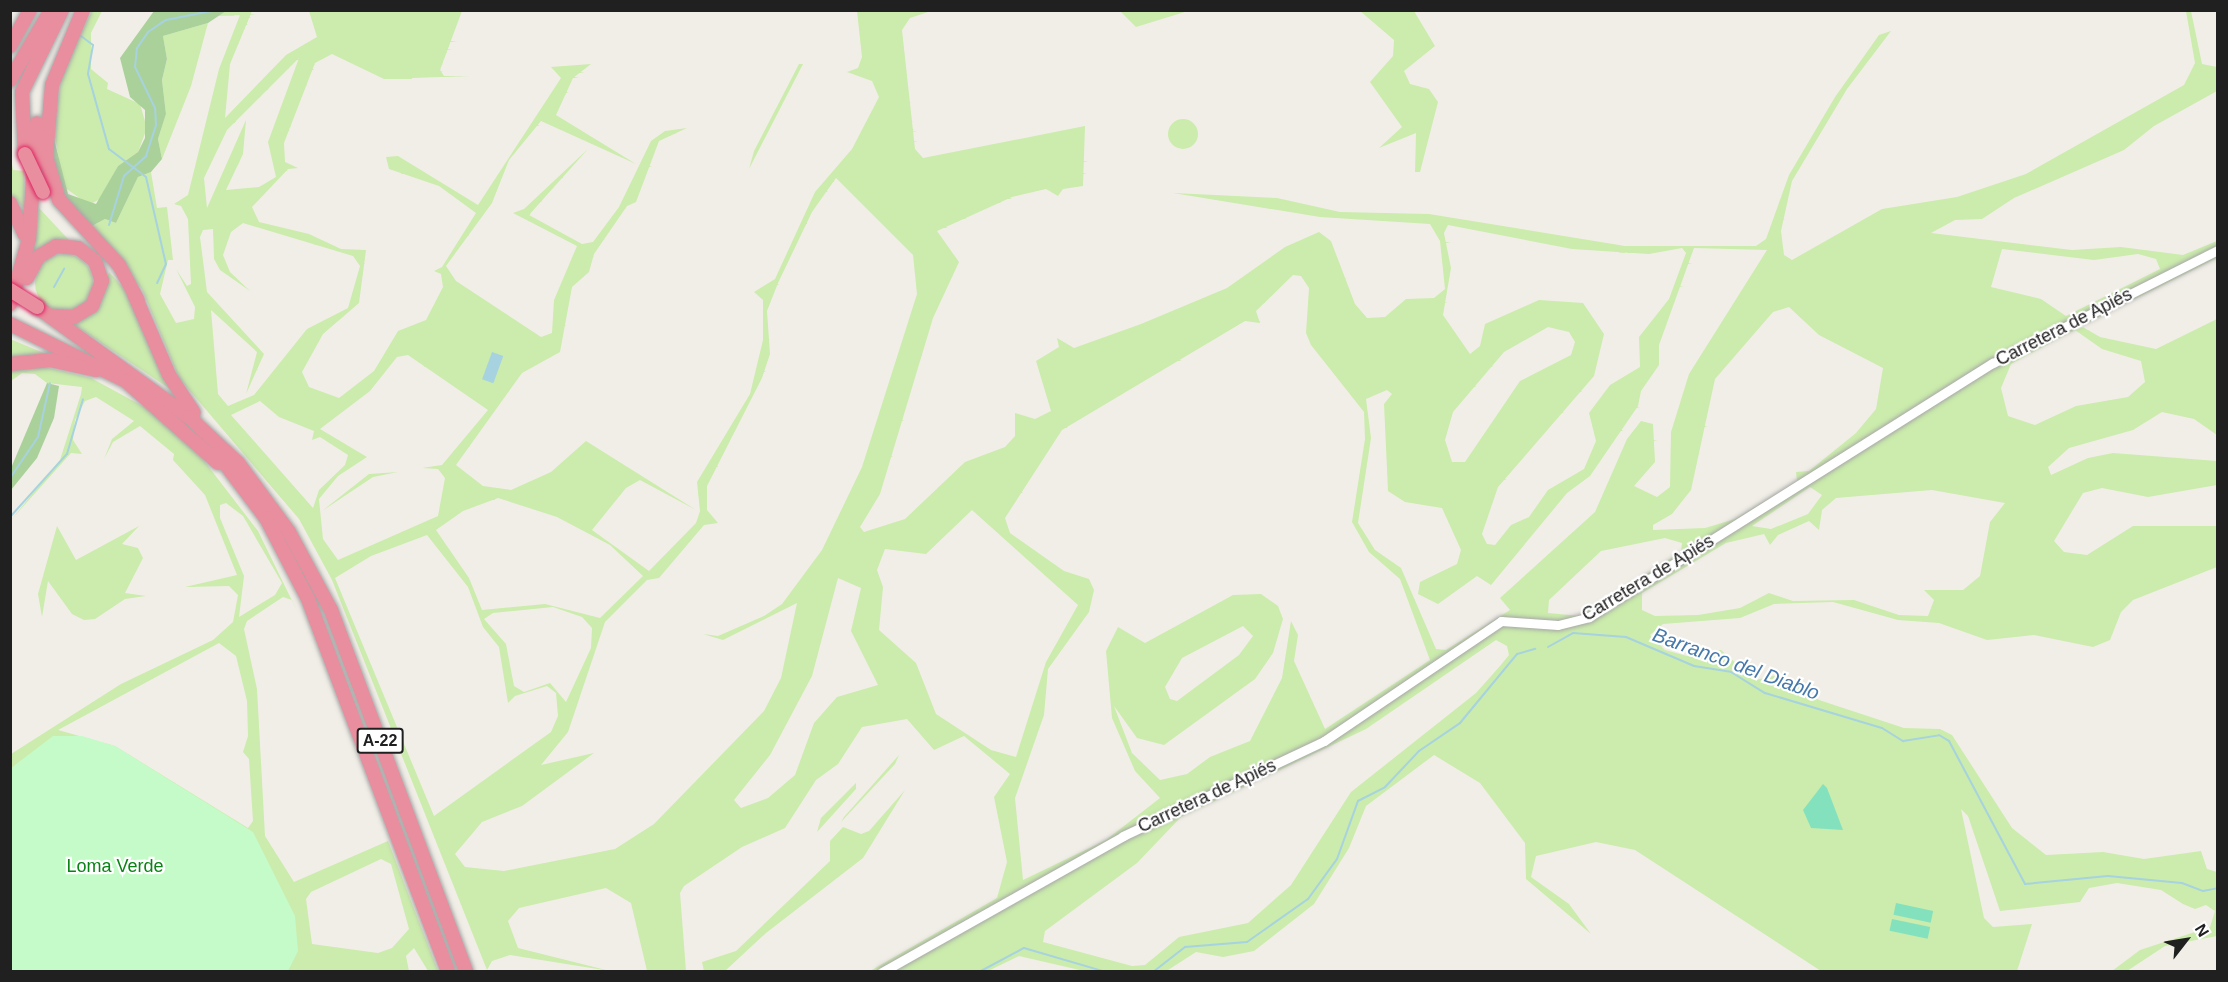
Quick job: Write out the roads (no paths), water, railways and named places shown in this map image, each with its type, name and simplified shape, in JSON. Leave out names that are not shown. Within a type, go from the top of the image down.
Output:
[{"type":"highway","points":[[10,46],[30,10]]},
{"type":"highway","points":[[10,80],[51,10]]},
{"type":"highway","points":[[62,10],[22,92],[25,154],[44,192],[138,300]]},
{"type":"highway","points":[[10,306],[29,239],[40,103],[52,58],[75,10]]},
{"type":"highway","points":[[83,10],[52,85],[46,157],[59,200],[119,265],[138,300],[176,388],[210,441]]},
{"type":"highway","points":[[10,203],[29,239]]},
{"type":"highway","points":[[10,297],[41,312],[79,315],[98,297],[100,270],[83,250],[62,246],[42,254],[10,306]]},
{"type":"highway","points":[[10,290],[145,388],[210,441]]},
{"type":"highway","points":[[10,324],[29,331],[135,388],[199,442],[244,496],[328,647]]},
{"type":"highway","points":[[10,364],[73,363],[135,388]]},
{"type":"highway","name":"A-22","points":[[210,441],[279,517],[335,620],[466,972]]},
{"type":"highway","name":"A-22","points":[[210,441],[273,530],[328,647],[448,972]]},
{"type":"street","name":"Carretera de Apiés","points":[[882,972],[1123,836],[1324,741],[1491,626],[1522,620],[1544,623],[1573,622],[1597,612],[1993,363],[2217,250]]},
{"type":"water","points":[[492,352],[503,356],[493,383],[482,379]]},
{"type":"waterway","points":[[109,225],[124,176],[146,156],[156,125],[155,108],[135,67],[137,48],[148,32],[166,20],[216,10]]},
{"type":"waterway","points":[[81,36],[93,45],[88,74],[109,149],[146,177],[166,264],[157,283]]},
{"type":"waterway","points":[[54,287],[64,269]]},
{"type":"waterway","points":[[10,478],[38,437],[50,383]]},
{"type":"waterway","points":[[10,517],[67,454],[83,399]]},
{"type":"waterway","name":"Barranco del Diablo","points":[[1548,647],[1573,633],[1626,637],[1694,666],[1731,672],[1765,693],[1882,728],[1903,741],[1939,735],[1949,741],[2025,884],[2108,876],[2182,883],[2203,891],[2218,888]]},
{"type":"waterway","name":"Barranco del Diablo","points":[[1153,972],[1185,947],[1247,942],[1308,899],[1337,859],[1358,801],[1385,787],[1419,751],[1460,723],[1517,654],[1535,649]]},
{"type":"waterway","name":"Barranco del Diablo","points":[[979,972],[1024,948],[1106,972]]},
{"type":"park label","name":"Loma Verde","points":[[115,866]]}]
